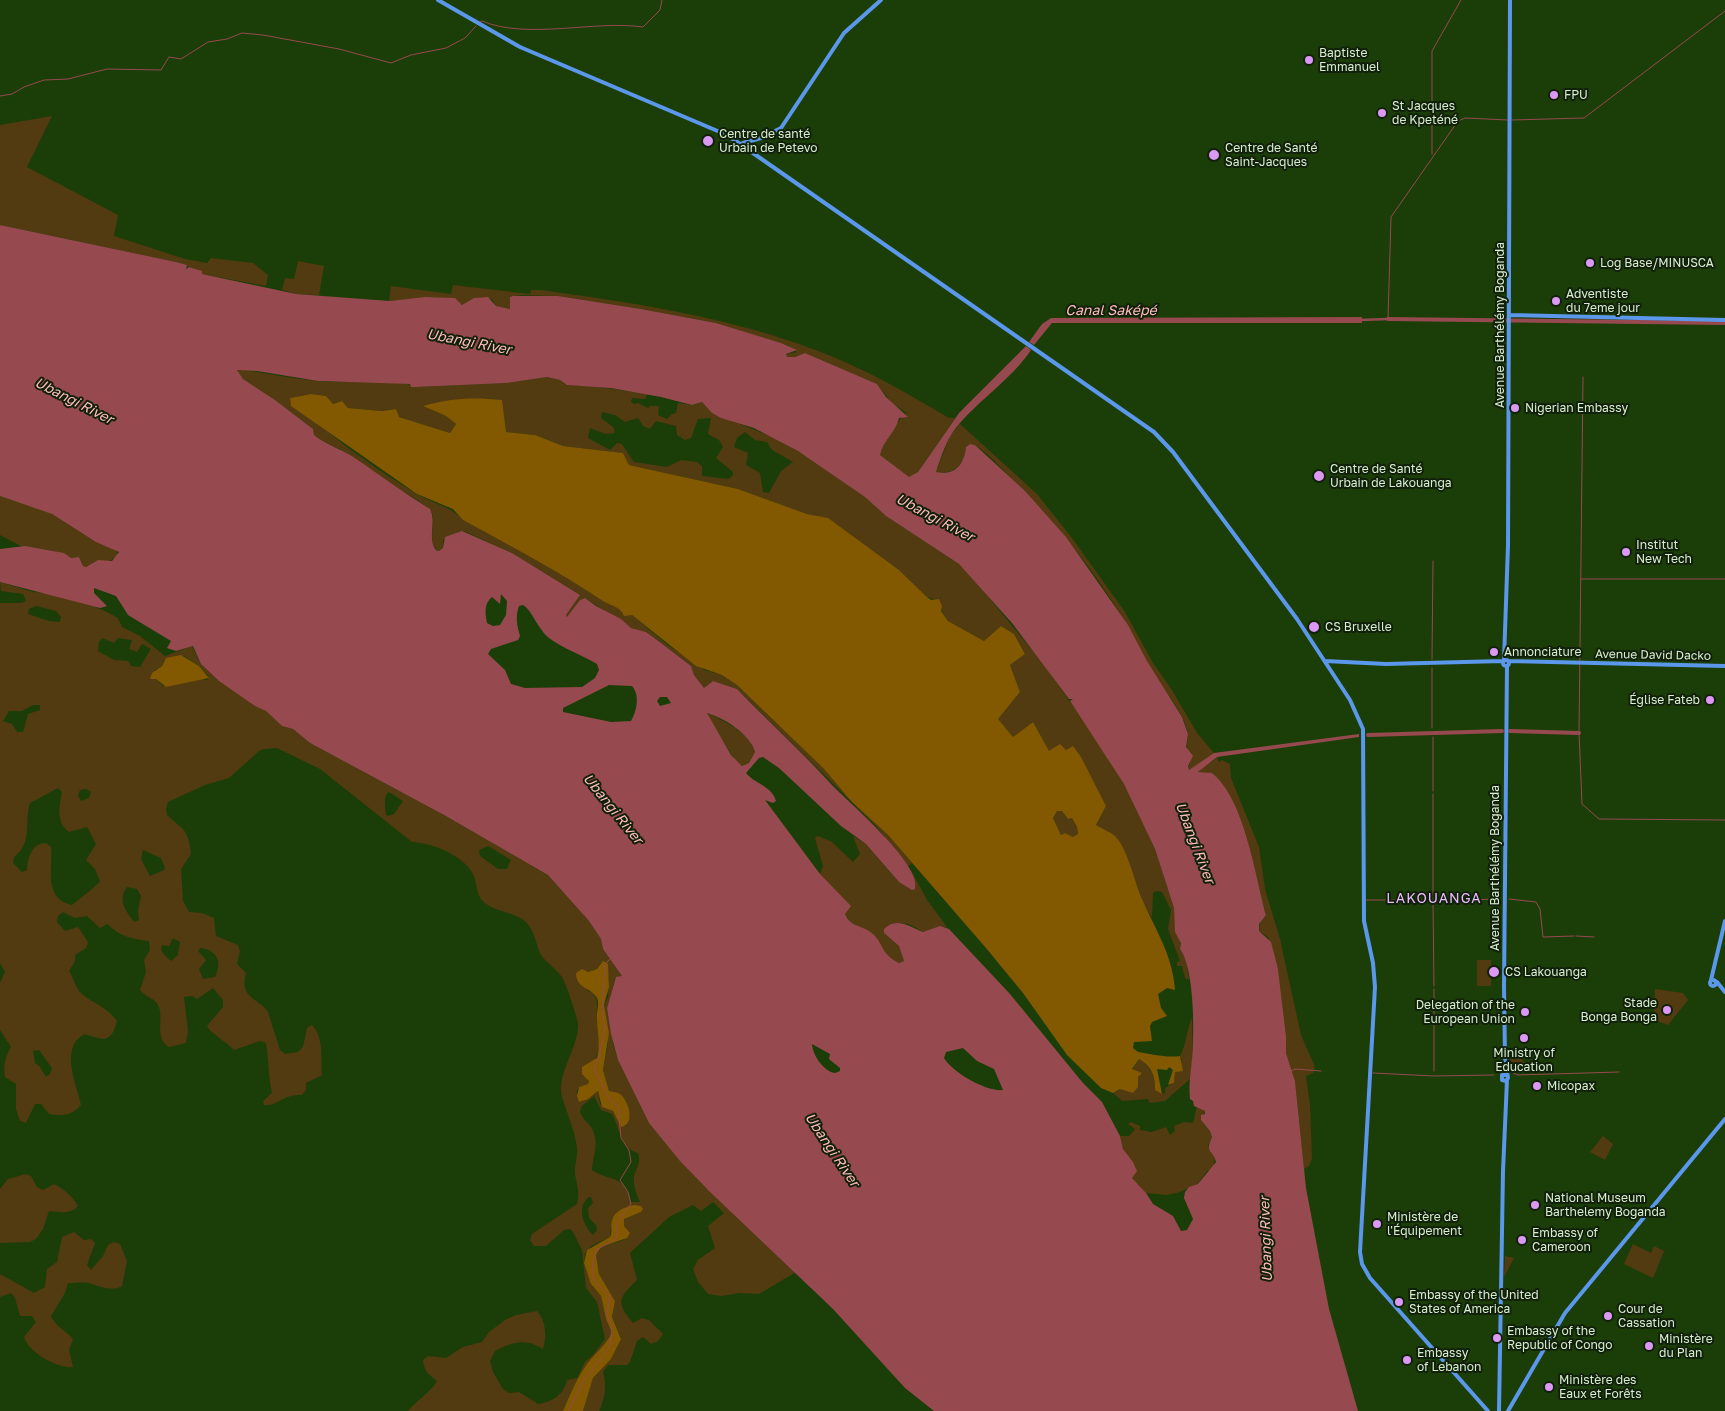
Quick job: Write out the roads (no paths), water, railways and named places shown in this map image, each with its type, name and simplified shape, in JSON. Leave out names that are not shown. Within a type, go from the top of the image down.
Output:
[{"type":"main road","points":[[438,0],[520,47],[727,135],[741,143],[1160,438],[1297,619],[1356,712],[1363,729],[1364,921],[1373,963],[1375,987],[1362,1202],[1362,1264],[1370,1278],[1488,1411]]},
{"type":"main road","points":[[741,143],[761,138],[781,128],[844,32],[881,0]]},
{"type":"main road","name":"Avenue Barthélémy Boganda","points":[[1498,1411],[1505,1074],[1506,650],[1512,120],[1510,0]]},
{"type":"main road","points":[[1510,318],[1725,320]]},
{"type":"main road","name":"Avenue David Dacko","points":[[1325,662],[1725,666]]},
{"type":"main road","points":[[1332,673],[1334,666],[1340,663]]},
{"type":"main road","points":[[1725,921],[1714,974],[1715,983],[1725,992]]},
{"type":"main road","points":[[1508,1411],[1565,1313],[1725,1120]]},
{"type":"water","name":"Ubangi River","points":[[0,225],[176,262],[187,265],[186,269],[189,267],[202,271],[202,274],[296,294],[390,301],[425,297],[455,298],[462,305],[474,298],[488,297],[496,306],[510,309],[510,297],[513,296],[558,296],[716,323],[781,343],[797,350],[786,354],[787,357],[795,357],[805,353],[877,384],[886,397],[908,417],[899,418],[880,455],[909,477],[918,472],[959,413],[1026,346],[1031,350],[1023,361],[955,429],[946,444],[936,472],[953,471],[961,464],[966,447],[970,444],[975,445],[1025,491],[1066,537],[1128,625],[1147,661],[1182,717],[1188,734],[1186,747],[1193,756],[1188,766],[1189,770],[1214,753],[1359,734],[1359,737],[1217,757],[1198,772],[1212,773],[1223,785],[1233,801],[1241,819],[1253,860],[1266,915],[1259,924],[1259,931],[1271,942],[1278,969],[1286,1036],[1286,1053],[1295,1081],[1306,1188],[1329,1309],[1358,1411],[934,1411],[905,1388],[833,1309],[709,1191],[680,1161],[649,1123],[618,1060],[611,1034],[607,1008],[616,977],[622,976],[603,949],[601,939],[589,921],[548,875],[444,815],[310,743],[293,729],[282,726],[266,711],[255,706],[219,681],[201,664],[193,646],[176,651],[167,648],[171,641],[128,615],[116,596],[94,588],[94,593],[107,606],[100,608],[0,582],[0,549],[25,546],[64,553],[71,558],[79,557],[83,566],[86,567],[98,560],[112,561],[119,552],[96,542],[52,514],[0,496]],"holes":[[[237,370],[257,371],[318,381],[410,384],[411,387],[507,383],[547,377],[560,380],[567,385],[611,388],[692,405],[702,402],[712,413],[721,418],[754,428],[798,451],[865,497],[886,516],[959,564],[1012,623],[1069,699],[1073,699],[1070,701],[1124,784],[1155,849],[1174,908],[1175,932],[1181,943],[1180,949],[1188,968],[1190,980],[1193,1008],[1190,1099],[1193,1101],[1194,1106],[1205,1111],[1205,1114],[1201,1115],[1201,1120],[1210,1131],[1212,1137],[1209,1149],[1216,1162],[1198,1184],[1189,1187],[1185,1192],[1184,1198],[1193,1219],[1187,1230],[1181,1231],[1173,1216],[1153,1204],[1132,1178],[1137,1171],[1123,1149],[1120,1136],[1102,1102],[1083,1083],[1010,994],[949,929],[940,926],[923,932],[904,924],[894,923],[889,925],[884,929],[884,933],[899,946],[904,961],[899,963],[886,953],[873,934],[853,924],[847,918],[845,914],[851,906],[820,874],[765,800],[773,803],[776,801],[771,792],[746,773],[759,758],[763,757],[779,768],[841,826],[866,844],[899,882],[912,890],[915,889],[914,878],[908,865],[867,818],[737,689],[713,681],[704,688],[694,675],[691,666],[661,643],[646,632],[631,628],[621,619],[585,598],[580,600],[567,617],[566,615],[580,595],[512,553],[462,531],[445,537],[443,548],[439,551],[436,550],[432,540],[433,520],[430,509],[355,458],[314,435],[313,429],[275,400],[243,379]],[[501,594],[507,601],[506,615],[500,625],[493,626],[487,623],[486,605],[492,597],[500,604]],[[523,605],[549,638],[597,664],[599,670],[595,678],[582,687],[525,688],[511,684],[505,670],[488,654],[491,649],[518,640],[520,636],[517,614],[519,606]],[[609,685],[632,686],[637,698],[635,713],[631,721],[611,722],[563,712],[563,708]],[[660,697],[667,697],[671,703],[660,706],[657,701]],[[707,713],[721,718],[748,739],[755,752],[749,763],[742,766],[731,755]],[[812,1044],[830,1054],[829,1059],[840,1068],[840,1071],[831,1072],[819,1062]],[[963,1048],[977,1061],[994,1069],[1003,1090],[980,1085],[955,1070],[944,1058],[946,1052]]]},
{"type":"water","points":[[1362,317],[1362,323],[1052,323],[1034,345],[1029,342],[1042,324],[1051,318]]},
{"type":"waterway","points":[[478,23],[482,21],[519,29],[604,26],[643,27],[660,10],[662,0]]},
{"type":"waterway","points":[[1432,154],[1432,51],[1461,0]]},
{"type":"waterway","points":[[1512,120],[1584,118],[1725,11]]},
{"type":"waterway","points":[[0,96],[12,94],[24,87],[44,80],[68,79],[107,69],[161,70],[169,57],[181,59],[208,42],[227,39],[242,33],[339,49],[391,63],[411,55],[446,48],[465,38],[476,26]]},
{"type":"waterway","points":[[1388,319],[1391,217],[1458,121],[1465,118],[1508,120]]},
{"type":"waterway","name":"Canal Saképé","points":[[1360,320],[1388,319]]},
{"type":"waterway","points":[[1388,319],[1725,323]]},
{"type":"waterway","points":[[1583,377],[1579,733],[1582,804],[1599,819],[1725,820]]},
{"type":"waterway","points":[[1432,659],[1433,561]]},
{"type":"waterway","points":[[1581,579],[1725,579]]},
{"type":"waterway","points":[[1432,668],[1432,728]]},
{"type":"waterway","points":[[1368,735],[1502,731]]},
{"type":"waterway","points":[[1510,731],[1579,733]]},
{"type":"waterway","points":[[1433,737],[1433,791]]},
{"type":"waterway","points":[[1433,794],[1433,895]]},
{"type":"waterway","points":[[1464,900],[1500,899]]},
{"type":"waterway","points":[[1509,899],[1536,902],[1540,909],[1543,937],[1574,936]]},
{"type":"waterway","points":[[1366,900],[1405,900]]},
{"type":"waterway","points":[[1409,900],[1418,900]]},
{"type":"waterway","points":[[1421,900],[1431,900]]},
{"type":"waterway","points":[[1438,900],[1447,900]]},
{"type":"waterway","points":[[1451,900],[1460,900]]},
{"type":"waterway","points":[[1433,903],[1434,986]]},
{"type":"waterway","points":[[1576,936],[1594,937]]},
{"type":"waterway","points":[[569,1411],[580,1386],[610,1346],[612,1326],[607,1315],[610,1297],[595,1280],[592,1266],[596,1250],[616,1239],[618,1221],[631,1204],[628,1192],[620,1180],[631,1162],[629,1150],[621,1138],[618,1106],[607,1095],[594,1070],[599,1057],[605,1028],[602,1009],[605,964],[611,958]]},
{"type":"waterway","points":[[1434,989],[1434,1071]]},
{"type":"waterway","points":[[1290,1071],[1296,1069],[1321,1071]]},
{"type":"waterway","points":[[1513,1073],[1518,1075],[1619,1072]]},
{"type":"waterway","points":[[1373,1073],[1434,1076],[1494,1075]]},
{"type":"place","name":"Baptiste Emmanuel","points":[[1309,60]]},
{"type":"place","name":"FPU","points":[[1554,95]]},
{"type":"place","name":"St Jacques de Kpeténé","points":[[1382,113]]},
{"type":"place","name":"Centre de santé Urbain de Petevo","points":[[708,141]]},
{"type":"place","name":"Centre de Santé Saint-Jacques","points":[[1214,155]]},
{"type":"place","name":"Log Base/MINUSCA","points":[[1590,263]]},
{"type":"place","name":"Adventiste du 7eme jour","points":[[1556,301]]},
{"type":"place","name":"Nigerian Embassy","points":[[1515,408]]},
{"type":"place","name":"Centre de Santé Urbain de Lakouanga","points":[[1319,476]]},
{"type":"place","name":"Institut New Tech","points":[[1626,552]]},
{"type":"place","name":"CS Bruxelle","points":[[1314,627]]},
{"type":"place","name":"Annonciature","points":[[1494,652]]},
{"type":"place","name":"Église Fateb","points":[[1710,700]]},
{"type":"place","name":"CS Lakouanga","points":[[1494,972]]},
{"type":"place","name":"Stade Bonga Bonga","points":[[1667,1010]]},
{"type":"place","name":"Delegation of the European Union","points":[[1525,1012]]},
{"type":"place","name":"Ministry of Education","points":[[1524,1038]]},
{"type":"place","name":"Micopax","points":[[1537,1086]]},
{"type":"place","name":"National Museum Barthelemy Boganda","points":[[1535,1205]]},
{"type":"place","name":"Ministère de l'Équipement","points":[[1377,1224]]},
{"type":"place","name":"Embassy of Cameroon","points":[[1522,1240]]},
{"type":"place","name":"Embassy of the United States of America","points":[[1399,1302]]},
{"type":"place","name":"Cour de Cassation","points":[[1608,1316]]},
{"type":"place","name":"Embassy of the Republic of Congo","points":[[1497,1338]]},
{"type":"place","name":"Ministère du Plan","points":[[1649,1346]]},
{"type":"place","name":"Embassy of Lebanon","points":[[1407,1360]]},
{"type":"place","name":"Ministère des Eaux et Forêts","points":[[1549,1387]]},
{"type":"district","name":"LAKOUANGA","points":[[1434,899]]}]
